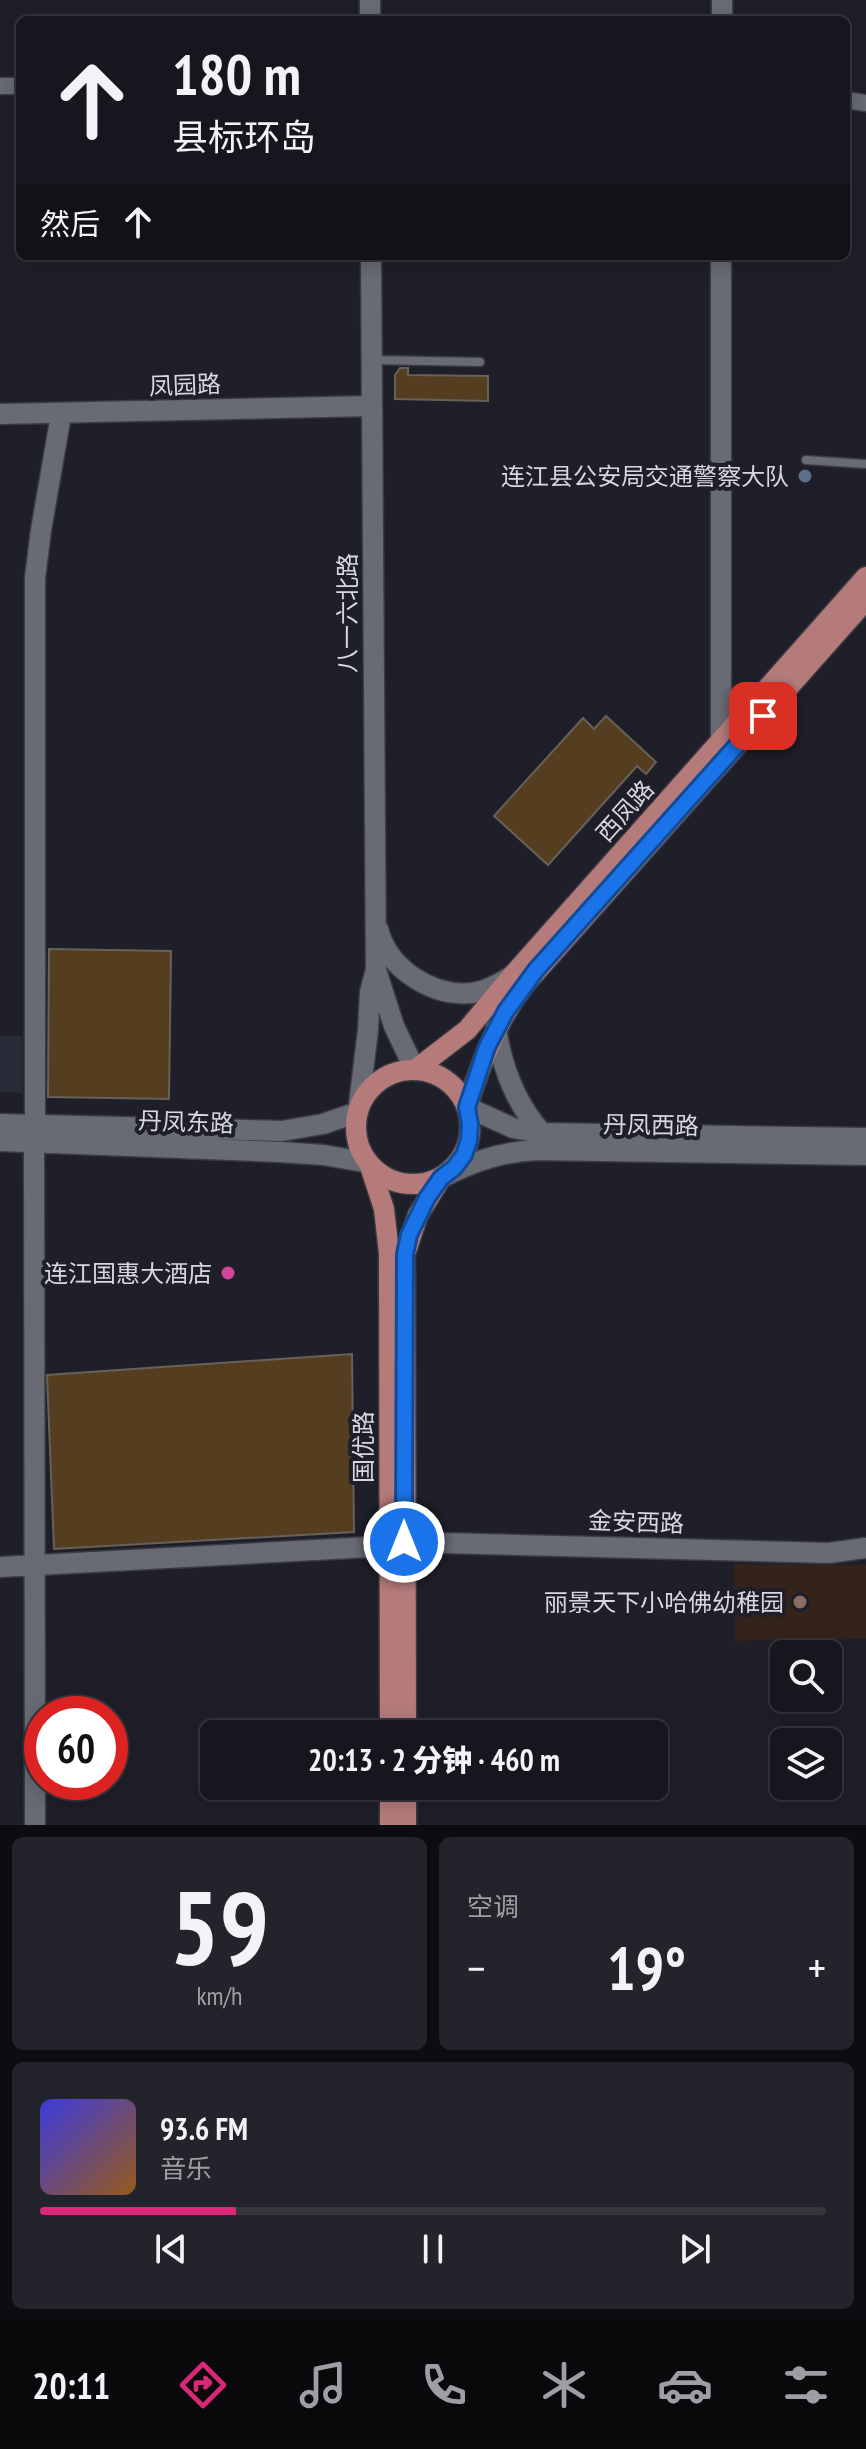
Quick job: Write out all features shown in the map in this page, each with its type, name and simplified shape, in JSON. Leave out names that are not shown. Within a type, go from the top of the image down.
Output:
[{"type":"main road","name":"西凤路","points":[[415,1070],[467,1030],[866,577]]},
{"type":"main road","name":"西凤路","points":[[467,1107],[496,1028],[536,970],[866,600]]},
{"type":"main road","points":[[400,1072],[428,1072],[452,1085],[467,1107],[470,1124],[467,1147],[454,1168],[441,1178],[426,1183],[395,1181],[380,1174],[360,1148],[356,1130],[358,1112],[364,1098],[373,1087],[400,1072]]},
{"type":"main road","name":"国优路","points":[[369,1163],[384,1209],[389,1253],[405,1720]]},
{"type":"main road","name":"国优路","points":[[391,1720],[405,1254],[418,1215],[441,1178]]},
{"type":"main road","points":[[390,1800],[390,1825]]},
{"type":"main road","points":[[406,1800],[406,1825]]},
{"type":"street","name":"八一六北路","points":[[358,1112],[370,992],[376,970],[371,260]]},
{"type":"street","points":[[721,260],[721,742]]},
{"type":"street","name":"凤园路","points":[[0,414],[372,406]]},
{"type":"street","points":[[35,1825],[35,578],[61,415]]},
{"type":"street","points":[[375,918],[381,939],[395,962],[431,987],[457,993],[475,992],[501,983],[513,975]]},
{"type":"street","name":"八一六北路","points":[[376,970],[394,1026],[415,1070]]},
{"type":"street","points":[[496,1028],[510,1085],[528,1118],[542,1133]]},
{"type":"street","name":"丹凤西路","points":[[467,1107],[513,1128],[542,1133],[866,1138]]},
{"type":"street","name":"丹凤东路","points":[[0,1141],[34,1134],[282,1131],[323,1124],[358,1112]]},
{"type":"street","name":"丹凤东路","points":[[0,1124],[34,1134],[324,1155],[369,1163]]},
{"type":"street","name":"丹凤西路","points":[[441,1178],[478,1160],[509,1151],[866,1155]]},
{"type":"street","name":"金安西路","points":[[0,1567],[397,1544],[829,1553],[866,1548]]},
{"type":"lane","points":[[372,360],[480,362]]},
{"type":"lane","points":[[806,460],[866,464]]},
{"type":"shaded area","points":[[0,1036],[22,1036],[22,1093],[0,1092]]},
{"type":"shaded area","name":"丽景天下小哈佛幼稚园","points":[[734,1564],[866,1565],[866,1639],[735,1641]]},
{"type":"building","points":[[400,368],[408,368],[408,375],[488,376],[488,401],[395,399],[395,375]]},
{"type":"building","points":[[606,716],[656,762],[646,774],[637,766],[548,865],[494,816],[583,718],[594,729]]},
{"type":"building","points":[[49,949],[171,951],[169,1099],[48,1097]]},
{"type":"building","points":[[352,1354],[354,1532],[54,1549],[47,1375]]},
{"type":"place","name":"连江县公安局交通警察大队","points":[[805,476]]},
{"type":"place","name":"连江国惠大酒店","points":[[228,1273]]},
{"type":"place","name":"丽景天下小哈佛幼稚园","points":[[800,1602]]},
{"type":"route","points":[[404,1542],[405,1254],[409,1235],[427,1198],[441,1178],[464,1155],[469,1140],[467,1107],[487,1047],[514,998],[536,970],[763,716]]}]
